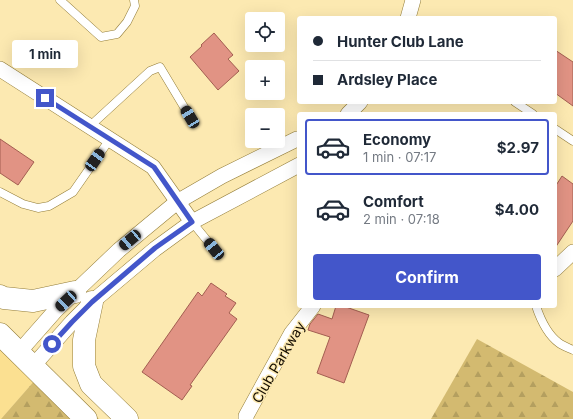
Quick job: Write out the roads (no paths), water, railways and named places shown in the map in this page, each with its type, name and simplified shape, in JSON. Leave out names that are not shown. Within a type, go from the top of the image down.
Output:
[{"type":"main road","points":[[0,296],[4,298],[33,301],[84,297],[84,366],[91,384],[127,419]]},
{"type":"main road","points":[[0,334],[86,419]]},
{"type":"street","points":[[409,16],[413,0]]},
{"type":"street","points":[[0,69],[154,167],[192,222]]},
{"type":"street","points":[[350,112],[358,104]]},
{"type":"street","points":[[26,359],[72,322],[84,297],[119,250],[177,202],[222,176],[297,140]]},
{"type":"street","points":[[26,359],[56,310],[84,297],[192,222],[297,166]]},
{"type":"street","points":[[557,267],[573,252]]},
{"type":"street","name":"Club Parkway","points":[[246,419],[246,416],[291,334],[311,308]]},
{"type":"lane","points":[[60,0],[101,37],[117,34],[127,22],[135,6],[134,0]]},
{"type":"lane","points":[[89,127],[150,71],[160,67],[190,117]]},
{"type":"lane","points":[[519,104],[530,112]]},
{"type":"lane","points":[[557,130],[573,141]]},
{"type":"lane","points":[[0,192],[23,204],[38,208],[49,206],[73,192],[110,139]]},
{"type":"lane","points":[[192,222],[214,249]]},
{"type":"lane","points":[[537,308],[543,324],[549,332],[559,343],[573,350]]}]
